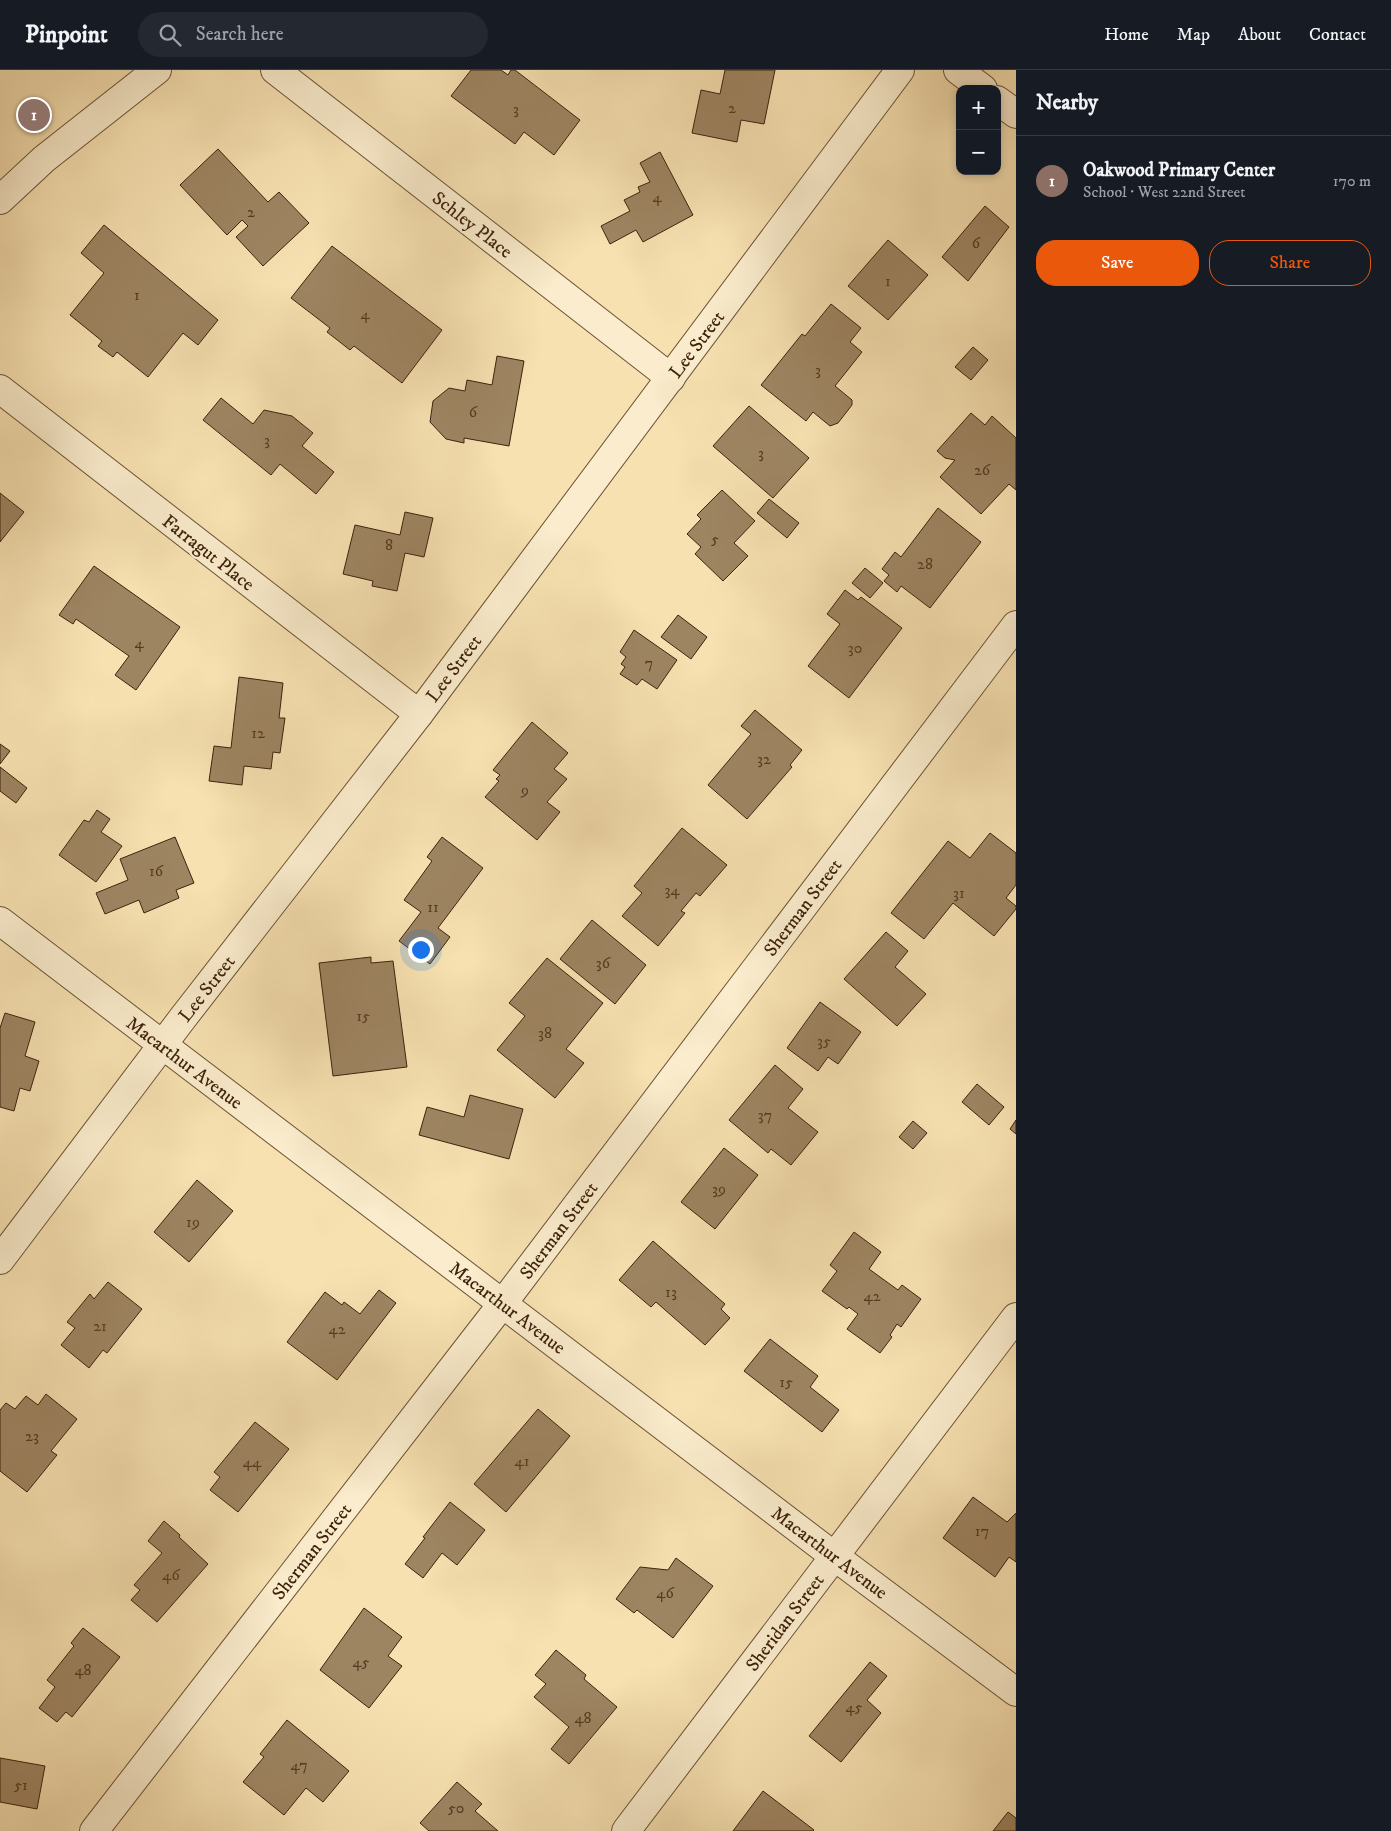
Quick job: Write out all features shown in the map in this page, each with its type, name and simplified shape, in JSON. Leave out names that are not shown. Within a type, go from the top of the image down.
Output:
[{"type":"street","points":[[0,200],[44,159],[157,70]]},
{"type":"street","name":"Schley Place","points":[[276,70],[670,378]]},
{"type":"street","name":"Lee Street","points":[[0,1260],[162,1046],[419,714],[900,70]]},
{"type":"street","points":[[958,70],[978,85]]},
{"type":"street","points":[[1001,103],[1016,114]]},
{"type":"street","name":"Farragut Place","points":[[0,389],[419,714]]},
{"type":"street","name":"Sherman Street","points":[[94,1831],[503,1303],[1016,625]]},
{"type":"street","name":"Macarthur Avenue","points":[[0,921],[834,1556],[1016,1692]]},
{"type":"street","name":"Sheridan Street","points":[[626,1831],[1016,1317]]},
{"type":"building","points":[[471,70],[501,70],[508,75],[511,70],[515,70],[580,120],[554,155],[524,132],[515,144],[451,96]]},
{"type":"building","points":[[725,70],[775,70],[764,124],[741,120],[737,142],[692,133],[701,90],[720,94]]},
{"type":"building","points":[[218,149],[268,202],[279,192],[309,223],[263,266],[236,237],[248,226],[242,220],[227,235],[180,185]]},
{"type":"building","points":[[660,152],[693,215],[643,242],[636,230],[610,244],[601,226],[630,211],[624,200],[640,192],[638,187],[650,182],[640,163]]},
{"type":"building","points":[[985,206],[1009,227],[968,281],[942,257]]},
{"type":"building","points":[[104,225],[218,320],[198,345],[183,333],[148,377],[117,352],[113,357],[98,346],[102,341],[70,315],[104,273],[81,253]]},
{"type":"building","points":[[888,240],[928,275],[888,320],[848,286]]},
{"type":"building","points":[[332,246],[442,330],[402,383],[354,346],[350,350],[327,332],[330,328],[291,298]]},
{"type":"building","points":[[831,304],[861,328],[850,342],[862,352],[835,386],[852,400],[852,405],[838,423],[830,426],[813,412],[806,421],[761,385],[802,334],[805,336]]},
{"type":"building","points":[[973,347],[988,360],[971,380],[955,367]]},
{"type":"building","points":[[497,356],[524,361],[509,446],[464,438],[464,443],[446,439],[430,422],[433,401],[449,388],[465,391],[467,380],[492,385]]},
{"type":"building","points":[[221,398],[253,424],[264,410],[292,416],[313,433],[302,446],[334,472],[316,494],[280,464],[271,475],[203,420]]},
{"type":"building","points":[[749,406],[809,458],[773,498],[713,446]]},
{"type":"building","points":[[971,413],[985,425],[992,416],[1016,438],[1016,490],[1009,484],[981,514],[940,477],[955,460],[945,458],[937,451]]},
{"type":"building","points":[[722,490],[755,521],[734,543],[748,556],[723,581],[695,554],[701,547],[687,534],[701,519],[697,515]]},
{"type":"building","points":[[0,493],[24,512],[0,542]]},
{"type":"building","points":[[769,499],[799,523],[787,538],[757,513]]},
{"type":"building","points":[[938,508],[981,542],[930,608],[901,586],[897,592],[884,581],[889,575],[882,569],[895,552],[901,557]]},
{"type":"building","points":[[405,512],[433,518],[424,557],[405,553],[397,591],[372,586],[373,581],[343,574],[355,525],[400,535]]},
{"type":"building","points":[[94,566],[180,627],[136,690],[115,675],[129,656],[76,619],[73,624],[59,615]]},
{"type":"building","points":[[865,568],[883,583],[870,598],[852,583]]},
{"type":"building","points":[[845,590],[858,600],[861,597],[902,628],[849,698],[808,666],[840,624],[827,614]]},
{"type":"building","points":[[678,615],[707,637],[691,659],[661,637]]},
{"type":"building","points":[[634,630],[677,660],[657,689],[642,679],[637,685],[620,674],[625,667],[621,664],[626,657],[620,652]]},
{"type":"building","points":[[239,677],[283,683],[279,718],[285,718],[280,753],[273,752],[271,769],[244,766],[242,785],[209,781],[214,746],[231,748]]},
{"type":"building","points":[[755,710],[802,750],[790,765],[792,767],[747,819],[708,785],[751,734],[741,726]]},
{"type":"building","points":[[532,722],[568,753],[554,769],[567,779],[547,802],[560,812],[537,840],[485,797],[499,781],[496,779],[500,775],[493,770]]},
{"type":"building","points":[[0,744],[10,751],[0,764]]},
{"type":"building","points":[[0,767],[27,788],[16,803],[0,791]]},
{"type":"building","points":[[97,810],[110,819],[101,832],[122,846],[96,882],[59,855],[84,820],[89,822]]},
{"type":"building","points":[[682,828],[727,865],[700,896],[696,893],[681,911],[685,913],[658,946],[622,916],[642,893],[634,886]]},
{"type":"building","points":[[990,833],[1016,853],[1016,885],[1006,898],[1016,906],[1016,909],[994,936],[953,903],[924,939],[891,913],[948,841],[970,858]]},
{"type":"building","points":[[175,837],[194,883],[176,890],[179,898],[144,913],[139,900],[105,914],[96,893],[128,880],[120,859]]},
{"type":"building","points":[[442,837],[483,868],[438,928],[450,937],[430,964],[399,941],[421,912],[404,900],[432,861],[427,857]]},
{"type":"building","points":[[592,920],[646,965],[615,1004],[560,959]]},
{"type":"building","points":[[886,932],[908,951],[895,967],[926,994],[897,1026],[844,979]]},
{"type":"building","points":[[371,957],[371,963],[393,961],[407,1067],[333,1076],[319,963]]},
{"type":"building","points":[[547,958],[603,1003],[566,1049],[584,1063],[555,1098],[497,1050],[525,1016],[509,1003]]},
{"type":"building","points":[[820,1002],[861,1032],[838,1064],[828,1057],[818,1071],[787,1048]]},
{"type":"building","points":[[5,1013],[35,1022],[25,1056],[39,1061],[30,1091],[20,1088],[14,1111],[0,1107],[0,1028]]},
{"type":"building","points":[[775,1065],[803,1089],[788,1108],[818,1132],[791,1165],[771,1149],[768,1153],[729,1120]]},
{"type":"building","points":[[977,1084],[1004,1107],[989,1125],[962,1102]]},
{"type":"building","points":[[470,1095],[523,1109],[509,1159],[419,1135],[427,1107],[464,1117]]},
{"type":"building","points":[[1016,1120],[1016,1134],[1010,1129]]},
{"type":"building","points":[[913,1121],[927,1133],[913,1149],[899,1137]]},
{"type":"building","points":[[724,1148],[758,1175],[715,1229],[681,1202]]},
{"type":"building","points":[[197,1180],[233,1211],[189,1262],[154,1232]]},
{"type":"building","points":[[854,1232],[881,1252],[869,1269],[898,1290],[902,1285],[921,1299],[901,1327],[897,1324],[890,1335],[892,1337],[880,1353],[847,1329],[858,1314],[849,1307],[847,1309],[822,1291],[837,1271],[830,1265]]},
{"type":"building","points":[[653,1241],[725,1304],[721,1309],[730,1318],[705,1345],[656,1302],[651,1307],[619,1280]]},
{"type":"building","points":[[108,1282],[142,1309],[107,1353],[103,1350],[89,1368],[61,1345],[75,1328],[67,1322],[90,1294],[94,1299]]},
{"type":"building","points":[[379,1290],[396,1303],[337,1380],[287,1342],[325,1292],[342,1305],[344,1302],[360,1314]]},
{"type":"building","points":[[770,1339],[818,1376],[810,1387],[839,1410],[822,1432],[744,1371]]},
{"type":"building","points":[[46,1394],[77,1419],[51,1451],[57,1455],[27,1492],[0,1471],[0,1410],[6,1403],[15,1409],[26,1396],[38,1405]]},
{"type":"building","points":[[538,1409],[570,1436],[506,1512],[474,1484]]},
{"type":"building","points":[[255,1422],[289,1449],[238,1512],[210,1490],[220,1477],[214,1472]]},
{"type":"building","points":[[973,1497],[1007,1522],[1016,1513],[1016,1562],[1009,1557],[995,1577],[943,1538]]},
{"type":"building","points":[[450,1502],[485,1530],[457,1565],[442,1553],[423,1578],[405,1564]]},
{"type":"building","points":[[164,1521],[208,1564],[157,1622],[131,1600],[140,1590],[134,1585],[162,1553],[148,1541]]},
{"type":"building","points":[[676,1558],[713,1586],[673,1638],[637,1610],[634,1613],[616,1599],[640,1567],[668,1570]]},
{"type":"building","points":[[364,1608],[402,1637],[388,1656],[402,1666],[369,1708],[320,1670]]},
{"type":"building","points":[[83,1628],[120,1657],[72,1717],[66,1712],[57,1722],[39,1708],[55,1687],[47,1680],[74,1646],[71,1643]]},
{"type":"building","points":[[556,1650],[586,1675],[584,1679],[617,1707],[569,1764],[551,1749],[569,1727],[534,1697],[546,1684],[535,1675]]},
{"type":"building","points":[[870,1662],[887,1676],[867,1700],[881,1713],[841,1762],[809,1736]]},
{"type":"building","points":[[287,1720],[349,1771],[323,1802],[306,1788],[284,1815],[243,1782],[264,1757],[260,1754]]},
{"type":"building","points":[[0,1758],[45,1766],[37,1809],[0,1802]]},
{"type":"building","points":[[457,1782],[482,1804],[475,1811],[498,1831],[429,1831],[420,1823]]},
{"type":"building","points":[[763,1791],[814,1830],[733,1831]]},
{"type":"building","points":[[1008,1812],[1016,1818],[1016,1831],[993,1831]]},
{"type":"place","name":"Oakwood Primary Center","points":[[34,115]]}]
